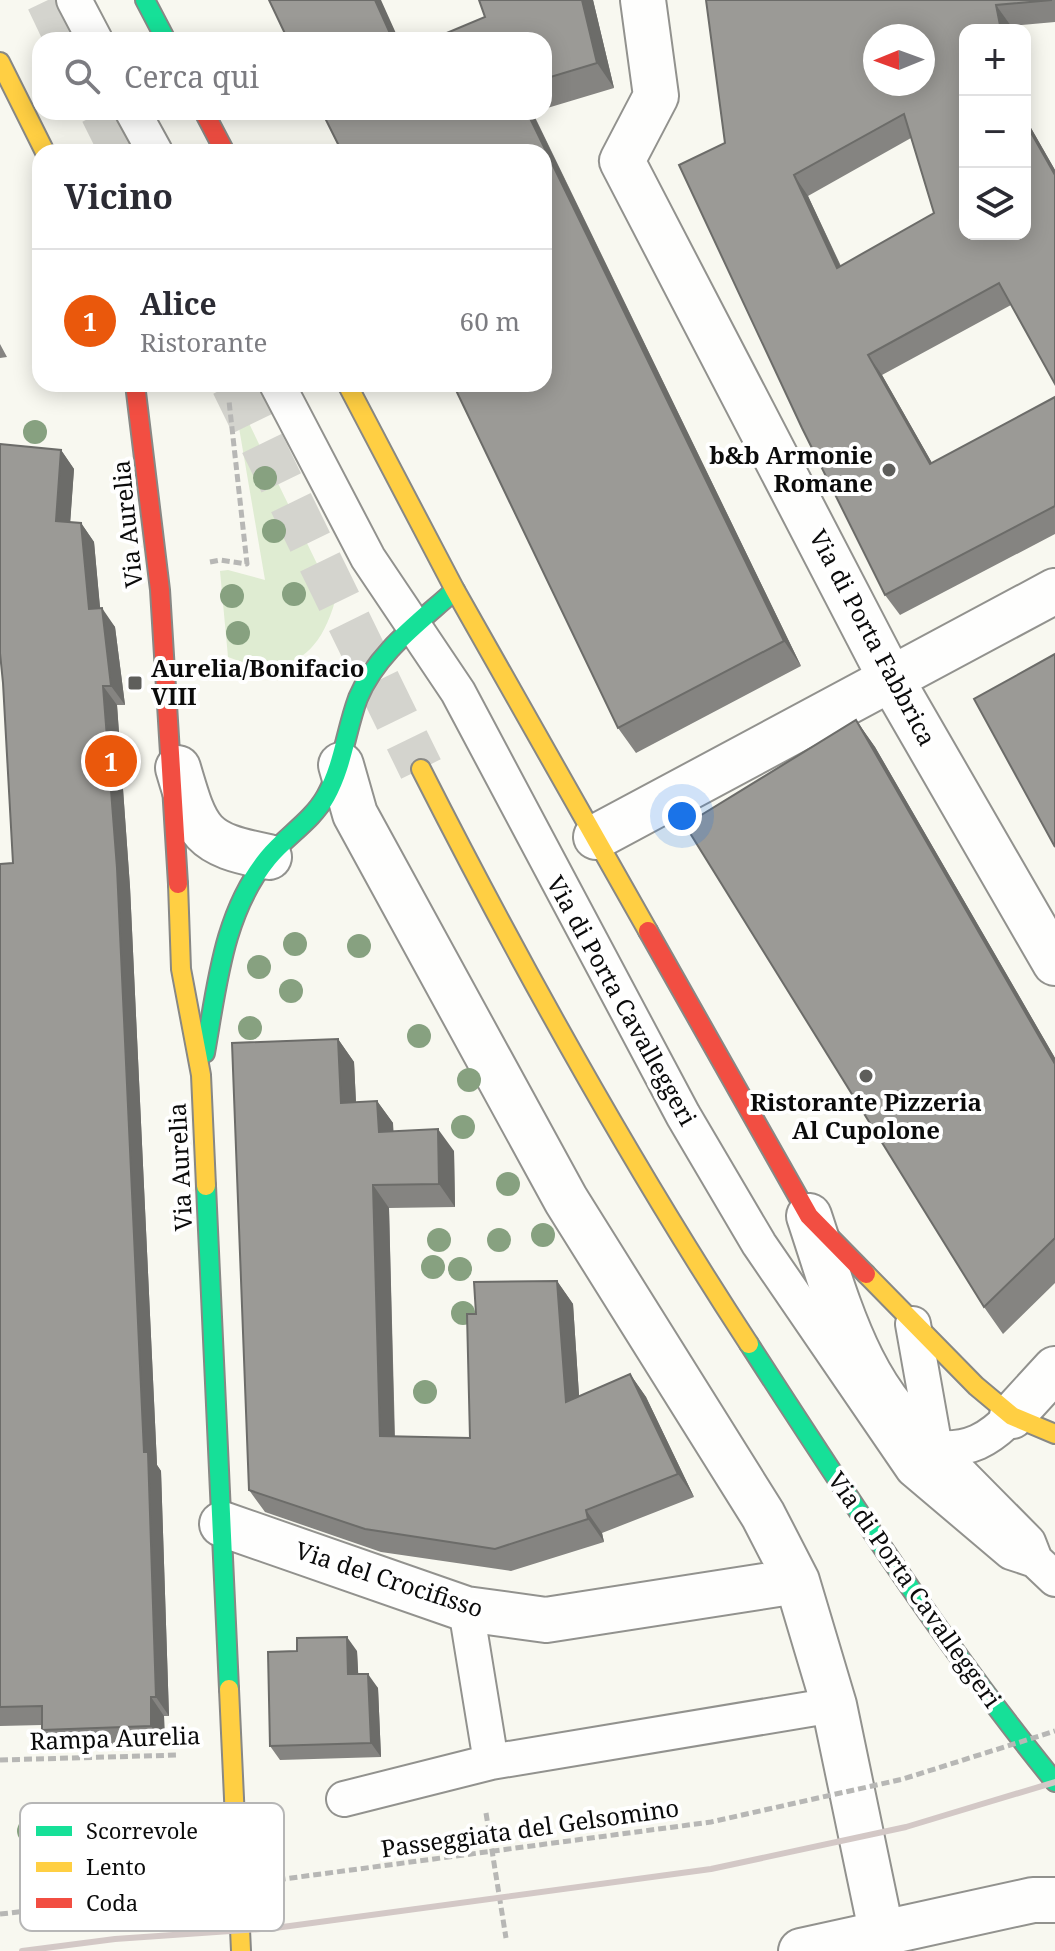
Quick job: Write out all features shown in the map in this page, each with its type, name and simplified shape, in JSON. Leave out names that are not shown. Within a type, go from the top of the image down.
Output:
[{"type":"main road","points":[[145,0],[162,32]]},
{"type":"main road","points":[[0,62],[41,144]]},
{"type":"main road","points":[[208,120],[221,144]]},
{"type":"main road","name":"Via Aurelia","points":[[136,392],[160,590],[172,747],[181,969],[201,1075],[234,1803]]},
{"type":"main road","points":[[351,392],[455,590],[809,1216],[976,1386],[1012,1416],[1055,1434]]},
{"type":"main road","points":[[201,1075],[230,929],[238,907],[269,857],[312,816],[341,765],[350,722],[363,687],[378,663],[455,590]]},
{"type":"main road","name":"Via di Porta Cavalleggeri","points":[[421,769],[507,938],[670,1223],[881,1549],[990,1702],[1055,1782]]},
{"type":"main road","name":"Via Aurelia","points":[[240,1931],[241,1951]]},
{"type":"street","name":"Via di Porta Fabbrica","points":[[643,0],[656,96],[622,161],[891,679],[1055,963]]},
{"type":"street","points":[[596,837],[1055,591]]},
{"type":"street","points":[[172,747],[192,813],[205,834],[223,847],[269,857]]},
{"type":"street","points":[[341,765],[355,814],[566,1200],[763,1515],[797,1581],[834,1705],[882,1935]]},
{"type":"street","points":[[809,1216],[861,1358],[914,1434],[935,1448]]},
{"type":"street","points":[[1012,1416],[1055,1369]]},
{"type":"street","name":"Via del Crocifisso","points":[[222,1524],[466,1609],[546,1620],[797,1581]]},
{"type":"street","points":[[801,1951],[1033,1900],[1055,1900]]},
{"type":"lane","points":[[74,0],[91,32]]},
{"type":"lane","points":[[137,120],[151,144]]},
{"type":"lane","name":"Via di Porta Cavalleggeri","points":[[281,392],[368,558],[458,692],[683,1115],[759,1244],[913,1469],[1011,1552],[1045,1569]]},
{"type":"lane","points":[[913,1324],[935,1448],[1028,1542],[1045,1569]]},
{"type":"lane","points":[[935,1448],[959,1450],[979,1444],[1012,1416]]},
{"type":"lane","points":[[466,1609],[491,1762]]},
{"type":"lane","points":[[344,1799],[491,1762],[834,1705]]},
{"type":"path","points":[[209,575],[209,563],[213,560],[247,564],[228,392]]},
{"type":"path","points":[[214,658],[254,675],[275,675],[321,655]]},
{"type":"path","name":"Passeggiata del Gelsomino","points":[[284,1879],[711,1822],[903,1779],[1055,1731]]},
{"type":"path","name":"Rampa Aurelia","points":[[0,1760],[231,1753]]},
{"type":"path","points":[[486,1810],[506,1938]]},
{"type":"path","name":"Passeggiata del Gelsomino","points":[[0,1914],[20,1912]]},
{"type":"green space","points":[[244,413],[335,601],[320,637],[309,650],[297,659],[267,666],[228,657],[220,571],[228,570],[265,580],[237,416]]},
{"type":"building","points":[[269,0],[375,0],[389,32],[284,32]]},
{"type":"building","points":[[479,0],[582,0],[597,63],[552,77],[552,32],[449,32],[485,17]]},
{"type":"building","points":[[706,0],[1052,0],[996,5],[1000,24],[959,24],[959,240],[1031,240],[1031,133],[1055,175],[1055,384],[999,283],[868,355],[930,464],[1055,397],[1055,506],[885,595],[802,428],[679,165],[725,143]],"holes":[[[904,114],[934,213],[837,268],[794,175]]]},
{"type":"building","points":[[326,120],[531,120],[543,144],[338,144]]},
{"type":"building","points":[[552,163],[784,641],[618,728],[457,392],[552,392]]},
{"type":"building","points":[[0,444],[61,450],[56,521],[81,523],[89,609],[102,608],[111,686],[103,686],[117,868],[144,1452],[148,1452],[156,1697],[151,1697],[151,1726],[42,1730],[42,1706],[0,1707],[0,864],[13,863],[0,653]]},
{"type":"building","points":[[1055,654],[1055,847],[974,699]]},
{"type":"building","points":[[856,720],[1055,1064],[1055,1238],[984,1307],[685,825]]},
{"type":"building","points":[[338,1039],[341,1103],[377,1101],[379,1132],[438,1129],[439,1184],[373,1185],[380,1436],[470,1438],[467,1314],[476,1314],[474,1282],[557,1281],[566,1402],[630,1374],[678,1474],[586,1510],[588,1519],[495,1549],[365,1529],[249,1490],[232,1043]]},
{"type":"building","points":[[347,1637],[348,1674],[368,1674],[371,1743],[270,1746],[268,1652],[297,1651],[297,1638]]},
{"type":"tunnel","points":[[48,0],[63,32]]},
{"type":"tunnel","points":[[106,120],[118,144]]},
{"type":"tunnel","points":[[237,392],[421,769]]},
{"type":"railway","points":[[284,1927],[711,1869],[906,1827],[1055,1782]]},
{"type":"railway","points":[[22,1951],[115,1939],[231,1931]]},
{"type":"traffic: fast","points":[[145,0],[162,32]]},
{"type":"traffic: fast","points":[[205,1053],[224,951],[231,926],[253,879],[268,858],[314,813],[326,796],[358,698],[376,666],[400,639],[455,590]]},
{"type":"traffic: fast","points":[[206,1186],[229,1689]]},
{"type":"traffic: fast","points":[[749,1344],[934,1622],[1055,1782]]},
{"type":"traffic: slow","points":[[0,62],[41,144]]},
{"type":"traffic: slow","points":[[351,392],[455,590],[648,931]]},
{"type":"traffic: slow","points":[[421,769],[497,916],[618,1133],[749,1344]]},
{"type":"traffic: slow","points":[[178,884],[181,969],[201,1075],[206,1186]]},
{"type":"traffic: slow","points":[[866,1274],[976,1386],[1012,1416],[1055,1434]]},
{"type":"traffic: slow","points":[[229,1689],[234,1803]]},
{"type":"traffic: slow","points":[[240,1931],[241,1951]]},
{"type":"traffic: jam","points":[[208,120],[221,144]]},
{"type":"traffic: jam","points":[[136,392],[160,590],[178,884]]},
{"type":"traffic: jam","points":[[648,931],[809,1216],[866,1274]]},
{"type":"place","name":"b&b Armonie Romane","points":[[889,470]]},
{"type":"place","name":"Aurelia/Bonifacio VIII","points":[[135,683]]},
{"type":"place","name":"Alice","points":[[111,761]]},
{"type":"place","name":"Ristorante Pizzeria Al Cupolone","points":[[866,1076]]}]
